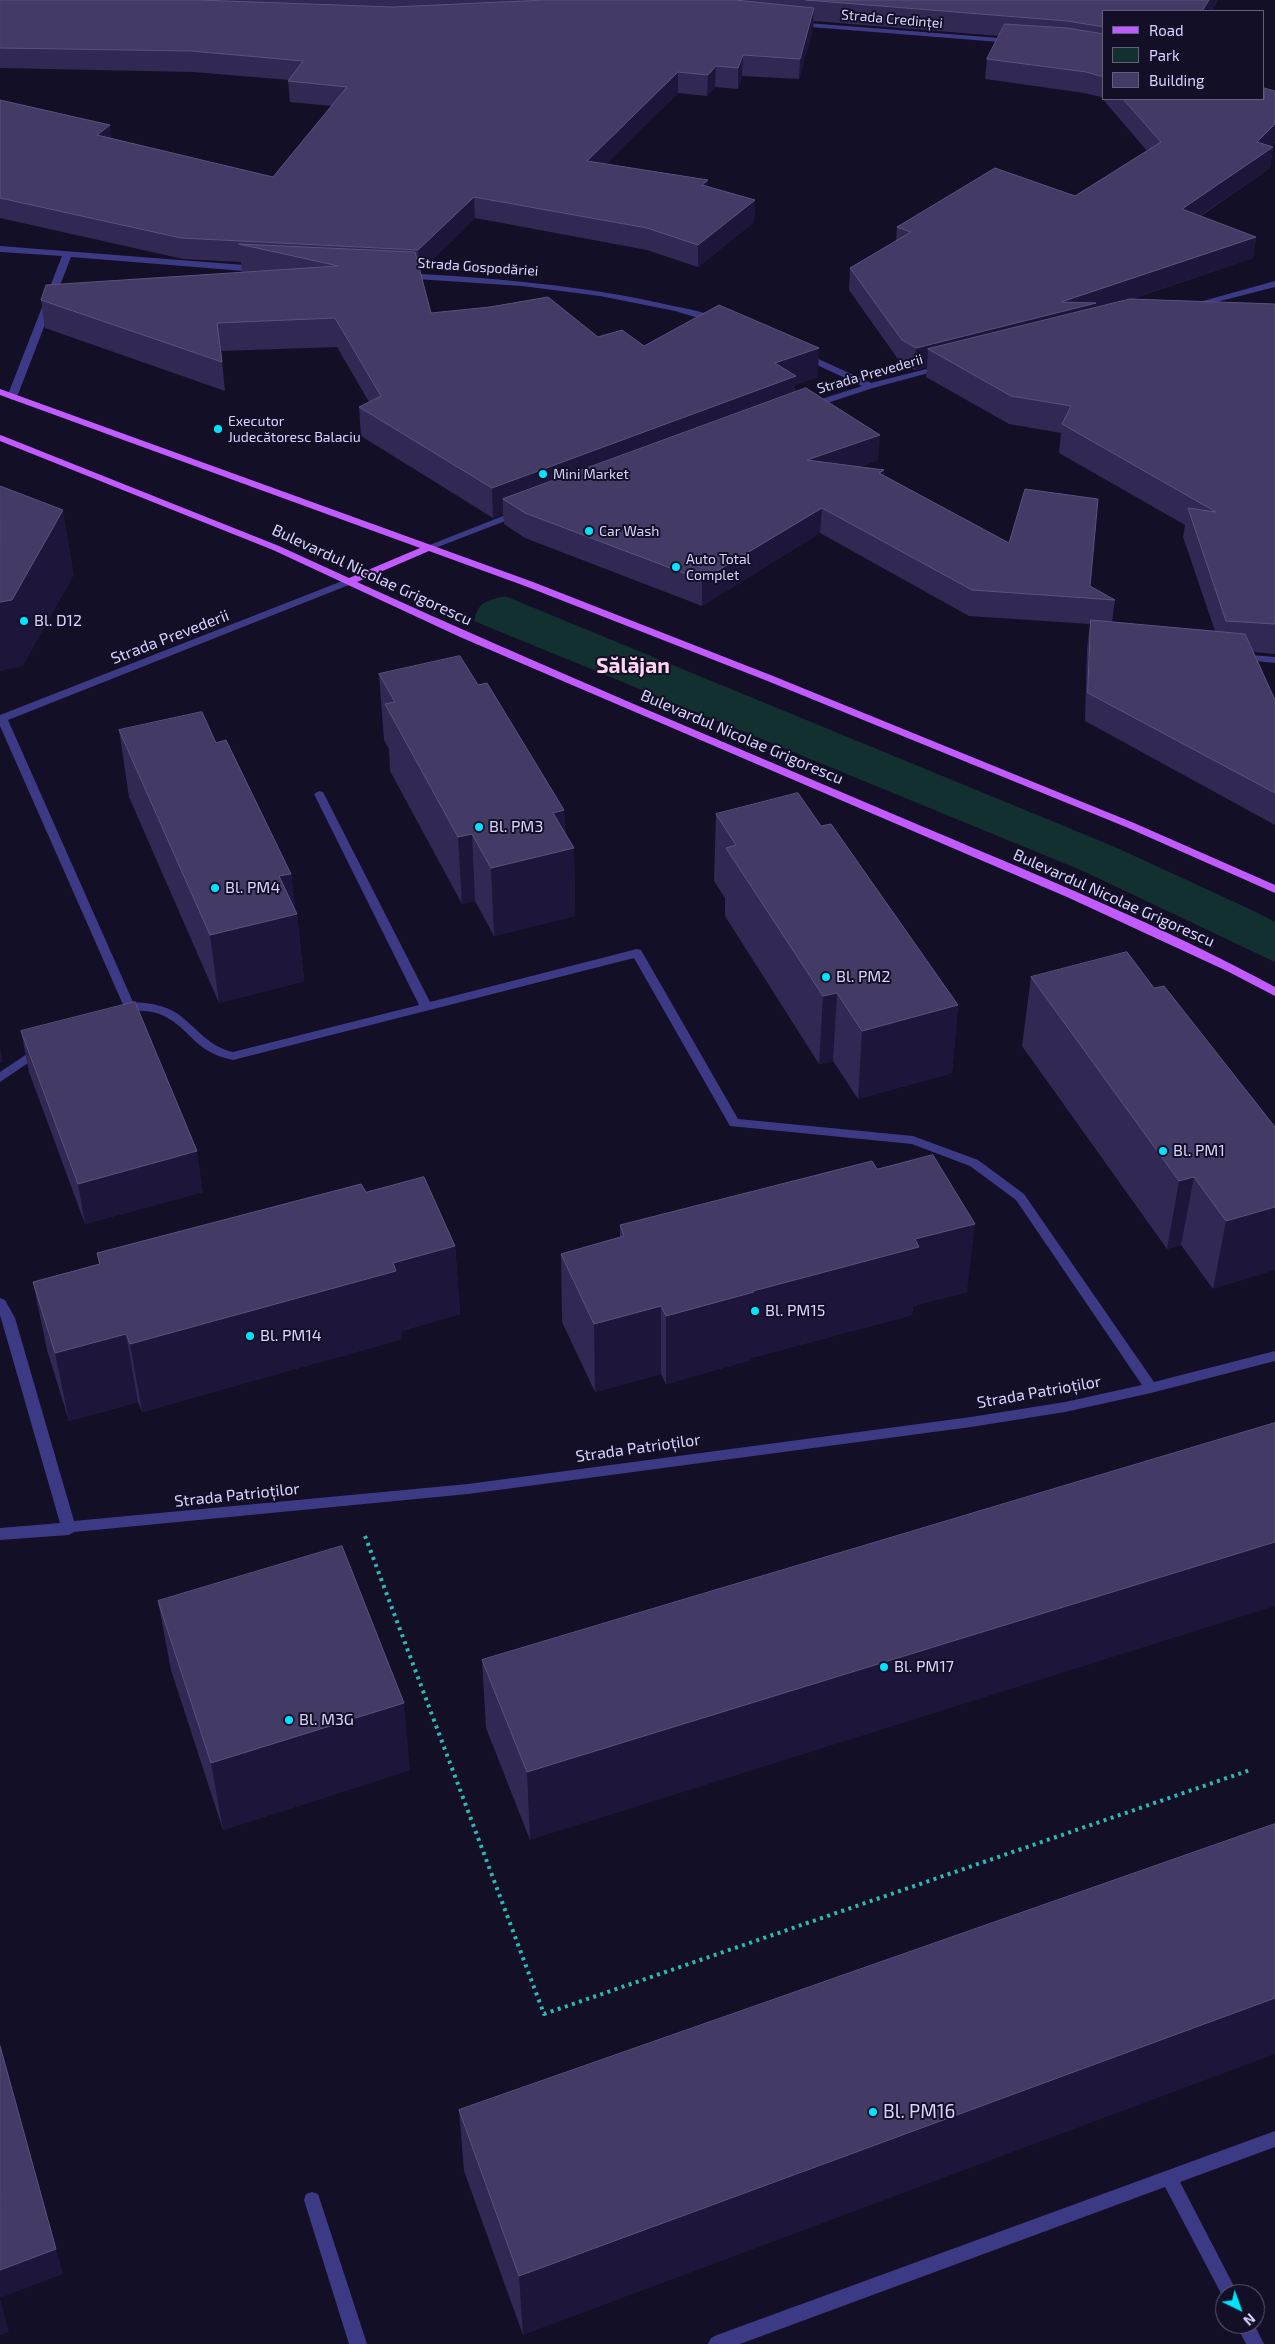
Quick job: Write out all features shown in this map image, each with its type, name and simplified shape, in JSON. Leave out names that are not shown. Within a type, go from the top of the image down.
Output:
[{"type":"main road","points":[[0,392],[529,584],[769,678],[1130,825],[1275,889]]},
{"type":"main road","name":"Bulevardul Nicolae Grigorescu","points":[[0,438],[268,544],[464,635],[1071,894],[1231,968],[1275,992]]},
{"type":"main road","points":[[350,581],[427,548]]},
{"type":"street","name":"Strada Credinței","points":[[790,23],[1025,42]]},
{"type":"street","points":[[0,249],[272,269]]},
{"type":"street","points":[[12,396],[67,255]]},
{"type":"street","name":"Strada Gospodăriei","points":[[399,275],[545,285],[617,295],[672,306],[722,322]]},
{"type":"street","points":[[1176,309],[1275,284]]},
{"type":"street","points":[[792,350],[870,386]]},
{"type":"street","name":"Strada Prevederii","points":[[803,408],[870,386],[956,365]]},
{"type":"street","points":[[427,548],[523,511]]},
{"type":"street","name":"Strada Prevederii","points":[[1,719],[350,581]]},
{"type":"street","points":[[1226,656],[1275,660]]},
{"type":"street","points":[[1,719],[124,1008],[151,1007],[173,1016],[206,1047],[219,1054],[233,1056],[637,953],[734,1123],[913,1140],[974,1163],[1020,1197],[1151,1388]]},
{"type":"street","points":[[319,794],[427,1008]]},
{"type":"street","points":[[0,1078],[50,1043]]},
{"type":"street","points":[[0,1302],[8,1318],[68,1529]]},
{"type":"street","name":"Strada Patrioților","points":[[0,1534],[68,1529],[468,1489],[971,1422],[1065,1407],[1151,1388],[1275,1356]]},
{"type":"street","points":[[716,2344],[1275,2139]]},
{"type":"street","points":[[1169,2178],[1224,2284]]},
{"type":"street","points":[[312,2200],[358,2344]]},
{"type":"path","points":[[352,1501],[544,2014],[1250,1770]]},
{"type":"green space","points":[[505,596],[1115,847],[1256,912],[1275,922],[1275,962],[1083,871],[474,621],[478,609],[484,603]]},
{"type":"building","points":[[0,0],[198,0],[393,7],[545,0],[735,0],[814,8],[800,59],[743,55],[738,68],[716,66],[708,75],[678,72],[587,161],[708,180],[702,185],[755,200],[698,245],[647,228],[474,197],[418,250],[181,238],[0,198],[0,100],[110,125],[97,135],[273,177],[347,87],[288,81],[303,61],[191,51],[0,48]]},
{"type":"building","points":[[806,0],[1209,0],[1203,10],[1102,10],[1102,27],[1067,21]]},
{"type":"building","points":[[1005,24],[1067,28],[1102,34],[1102,76],[1086,72],[987,59]]},
{"type":"building","points":[[1265,88],[1275,91],[1275,124],[1257,142],[1273,147],[1182,209],[1256,237],[1061,302],[1096,303],[916,348],[902,340],[850,268],[911,232],[897,227],[995,168],[1075,196],[1161,142],[1124,100],[1265,100]]},
{"type":"building","points":[[239,244],[415,252],[431,313],[490,307],[548,297],[598,337],[622,330],[644,346],[719,305],[819,348],[775,363],[796,376],[492,488],[359,407],[381,396],[335,318],[217,323],[222,362],[41,300],[46,285],[338,266]]},
{"type":"building","points":[[1130,299],[1275,304],[1275,624],[1226,621],[1188,508],[1216,512],[1062,424],[1071,406],[1011,396],[928,349]]},
{"type":"building","points":[[806,388],[880,435],[807,460],[884,470],[879,473],[1009,543],[1025,489],[1098,499],[1090,586],[1115,600],[972,590],[822,508],[702,580],[525,513],[503,499]]},
{"type":"building","points":[[0,486],[63,510],[12,600],[0,602]]},
{"type":"building","points":[[1091,620],[1245,634],[1275,700],[1275,793],[1088,693]]},
{"type":"building","points":[[460,656],[478,685],[487,683],[564,810],[553,813],[574,848],[491,868],[472,834],[458,837],[385,704],[395,702],[379,674]]},
{"type":"building","points":[[202,712],[216,743],[226,740],[291,874],[279,876],[297,914],[210,935],[119,730]]},
{"type":"building","points":[[798,793],[821,826],[831,824],[958,1005],[862,1031],[837,993],[823,996],[726,848],[736,845],[716,814]]},
{"type":"building","points":[[1127,952],[1154,988],[1164,986],[1275,1127],[1275,1207],[1226,1221],[1194,1177],[1179,1181],[1031,977]]},
{"type":"building","points":[[135,1002],[197,1151],[78,1184],[21,1031]]},
{"type":"building","points":[[933,1155],[975,1224],[915,1239],[919,1247],[666,1316],[661,1306],[594,1324],[561,1254],[624,1236],[620,1225],[872,1161],[877,1169]]},
{"type":"building","points":[[424,1177],[455,1246],[393,1263],[396,1271],[130,1344],[126,1334],[55,1353],[33,1282],[100,1264],[97,1253],[361,1184],[366,1192]]},
{"type":"building","points":[[1275,1423],[1275,1542],[527,1772],[482,1660]]},
{"type":"building","points":[[342,1546],[404,1703],[211,1763],[158,1601]]},
{"type":"building","name":"Bl. PM16","points":[[1275,1824],[1275,1998],[519,2276],[459,2110]]},
{"type":"building","points":[[0,2046],[56,2249],[0,2270]]},
{"type":"place","name":"Executor Judecătoresc Balaciu","points":[[218,429]]},
{"type":"place","name":"Mini Market","points":[[543,474]]},
{"type":"place","name":"Car Wash","points":[[589,531]]},
{"type":"place","name":"Auto Total Complet","points":[[676,567]]},
{"type":"place","name":"Bl. D12","points":[[24,621]]},
{"type":"place","name":"Bl. PM3","points":[[479,827]]},
{"type":"place","name":"Bl. PM4","points":[[215,888]]},
{"type":"place","name":"Bl. PM2","points":[[826,977]]},
{"type":"place","name":"Bl. PM1","points":[[1163,1151]]},
{"type":"place","name":"Bl. PM15","points":[[755,1311]]},
{"type":"place","name":"Bl. PM14","points":[[250,1336]]},
{"type":"place","name":"Bl. PM17","points":[[884,1667]]},
{"type":"place","name":"Bl. M3G","points":[[289,1720]]},
{"type":"place","name":"Bl. PM16","points":[[873,2112]]},
{"type":"district","name":"Sălăjan","points":[[633,666]]}]
